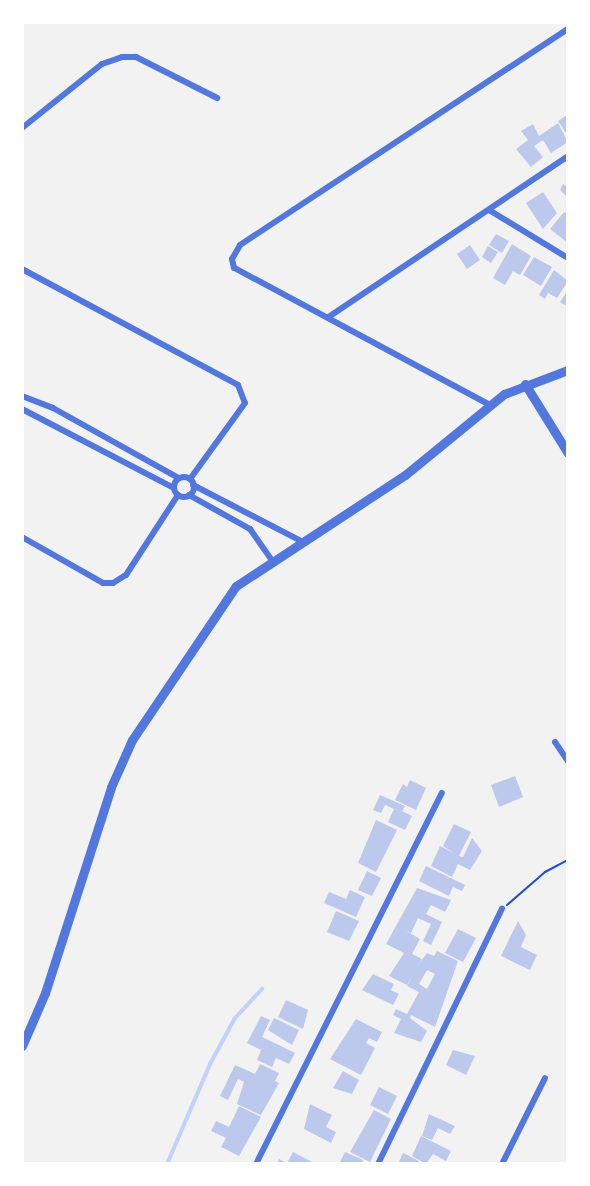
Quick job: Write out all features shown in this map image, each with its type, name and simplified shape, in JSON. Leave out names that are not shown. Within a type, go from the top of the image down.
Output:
[{"type":"street","points":[[490,405],[330,316],[234,268],[234,252],[567,29]]},
{"type":"street","points":[[22,128],[102,64],[122,57],[136,57],[217,98]]},
{"type":"street","points":[[330,316],[567,156]]},
{"type":"street","points":[[489,210],[567,258]]},
{"type":"street","points":[[22,269],[238,385],[245,403],[191,482],[189,495]]},
{"type":"street","points":[[22,1046],[45,993],[111,787],[132,740],[236,586],[272,560],[405,475],[490,405],[525,384],[567,370]]},
{"type":"street","points":[[525,384],[567,453]]},
{"type":"street","points":[[22,396],[53,408],[179,478],[191,482],[301,541]]},
{"type":"street","points":[[22,409],[174,488],[178,495]]},
{"type":"street","points":[[174,488],[179,478]]},
{"type":"street","points":[[178,495],[189,495],[250,529],[272,560]]},
{"type":"street","points":[[22,537],[103,583],[114,583],[126,575],[178,495]]},
{"type":"street","points":[[555,742],[567,761]]},
{"type":"street","points":[[256,1164],[442,793]]},
{"type":"street","points":[[378,1164],[502,909]]},
{"type":"street","points":[[502,1164],[545,1078]]},
{"type":"path","points":[[502,909],[545,872],[567,860]]},
{"type":"building","points":[[568,114],[568,136],[558,121]]},
{"type":"building","points":[[558,123],[568,142],[551,153],[543,140],[534,146],[543,157],[531,167],[516,149],[528,140],[521,131],[533,124],[539,136]]},
{"type":"building","points":[[563,184],[568,187],[568,198],[560,190]]},
{"type":"building","points":[[543,192],[557,213],[543,229],[526,203]]},
{"type":"building","points":[[564,212],[568,215],[568,243],[550,229]]},
{"type":"building","points":[[496,234],[509,241],[502,253],[489,245]]},
{"type":"building","points":[[512,244],[531,256],[520,275],[513,271],[505,285],[493,278]]},
{"type":"building","points":[[470,245],[480,260],[467,269],[457,254]]},
{"type":"building","points":[[488,246],[498,252],[491,263],[482,257]]},
{"type":"building","points":[[534,257],[552,267],[541,286],[523,275]]},
{"type":"building","points":[[554,270],[568,281],[557,298],[548,293],[545,299],[539,295]]},
{"type":"building","points":[[568,290],[568,307],[560,302]]},
{"type":"building","points":[[515,776],[523,797],[499,807],[491,785]]},
{"type":"building","points":[[410,780],[426,788],[416,810],[395,800],[403,784],[407,787]]},
{"type":"building","points":[[380,795],[405,806],[402,811],[412,816],[405,830],[388,822],[394,809],[385,805],[381,813],[373,810]]},
{"type":"building","points":[[376,820],[397,830],[376,872],[358,863]]},
{"type":"building","points":[[454,824],[471,832],[459,856],[463,857],[472,838],[482,851],[470,870],[458,864],[452,877],[431,866],[440,846],[454,853],[443,846]]},
{"type":"building","points":[[426,866],[465,885],[462,891],[453,887],[449,896],[419,881]]},
{"type":"building","points":[[367,871],[381,878],[372,896],[358,890]]},
{"type":"building","points":[[417,888],[451,900],[445,912],[431,905],[426,914],[442,922],[431,945],[423,941],[431,924],[418,918],[411,933],[405,930],[420,939],[412,954],[422,959],[418,965],[427,953],[434,956],[437,951],[458,961],[435,1027],[411,1015],[410,1018],[427,1031],[421,1042],[394,1033],[401,1019],[393,1015],[396,1009],[407,1014],[419,992],[407,986],[412,976],[407,985],[389,976],[404,953],[386,944]],"holes":[[[427,970],[435,974],[427,989],[419,984]]]},
{"type":"building","points":[[350,890],[365,897],[356,917],[324,903],[329,892],[346,899]]},
{"type":"building","points":[[336,911],[359,921],[349,941],[327,932]]},
{"type":"building","points":[[518,921],[526,935],[521,947],[537,955],[530,970],[501,956]]},
{"type":"building","points":[[458,929],[476,938],[463,962],[445,953]]},
{"type":"building","points":[[373,974],[394,984],[391,990],[399,994],[393,1005],[362,990]]},
{"type":"building","points":[[286,1000],[308,1010],[303,1029],[278,1017]]},
{"type":"building","points":[[261,1016],[270,1020],[262,1037],[295,1053],[289,1064],[276,1058],[272,1067],[257,1060],[261,1050],[247,1043]]},
{"type":"building","points":[[274,1018],[299,1030],[292,1045],[268,1030]]},
{"type":"building","points":[[356,1019],[382,1032],[377,1042],[369,1038],[366,1043],[375,1048],[361,1075],[330,1059]]},
{"type":"building","points":[[453,1050],[475,1056],[466,1075],[446,1065]]},
{"type":"building","points":[[260,1064],[279,1073],[275,1081],[279,1083],[261,1115],[237,1104],[244,1082],[238,1079],[228,1100],[220,1096],[235,1065],[255,1074]]},
{"type":"building","points":[[343,1071],[359,1080],[352,1094],[333,1088]]},
{"type":"building","points":[[379,1087],[397,1096],[388,1114],[370,1105]]},
{"type":"building","points":[[310,1104],[332,1115],[326,1127],[336,1132],[331,1143],[304,1129]]},
{"type":"building","points":[[239,1106],[261,1117],[239,1156],[221,1147],[226,1138],[211,1131],[216,1121],[229,1127]]},
{"type":"building","points":[[374,1110],[391,1119],[370,1162],[350,1152]]},
{"type":"building","points":[[429,1114],[455,1126],[450,1134],[438,1128],[432,1140],[422,1136]]},
{"type":"building","points":[[421,1136],[451,1151],[446,1161],[433,1154],[426,1164],[412,1156]]},
{"type":"building","points":[[293,1152],[316,1164],[277,1164],[279,1159],[287,1163]]},
{"type":"building","points":[[345,1152],[363,1160],[361,1164],[339,1164]]},
{"type":"building","points":[[403,1153],[419,1161],[418,1164],[398,1164]]},
{"type":"waterway","points":[[167,1164],[210,1064],[235,1018],[262,989]]}]
